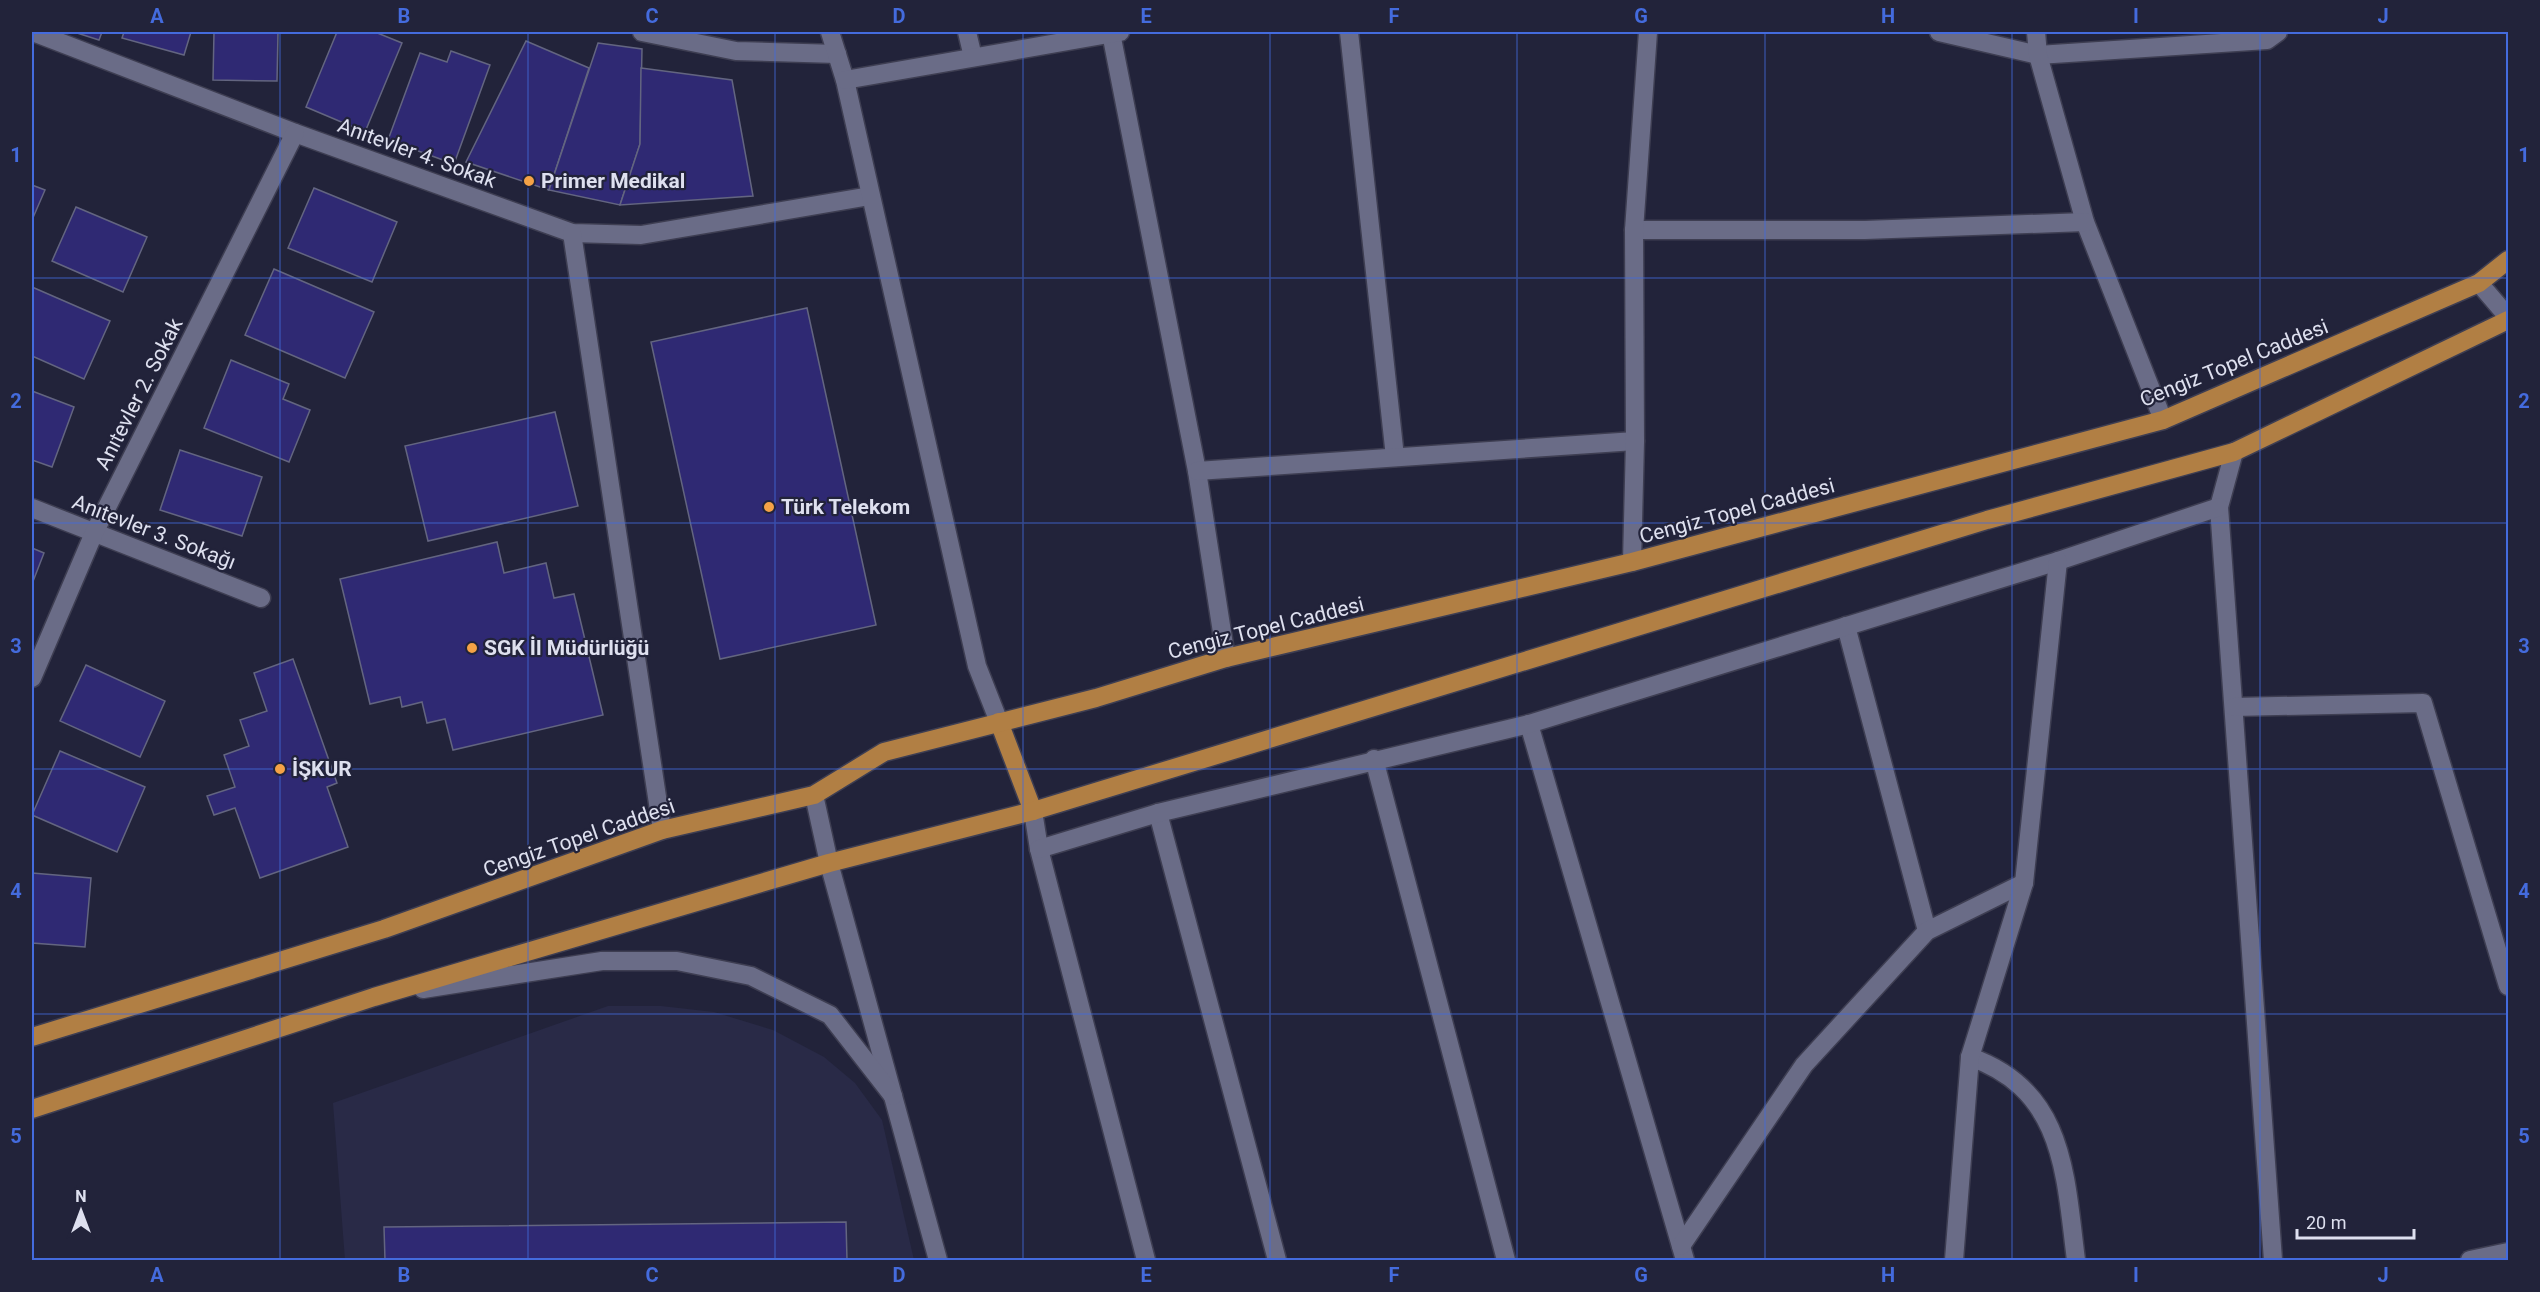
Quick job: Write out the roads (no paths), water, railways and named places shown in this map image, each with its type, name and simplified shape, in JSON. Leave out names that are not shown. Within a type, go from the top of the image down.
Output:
[{"type":"main road","name":"Cengiz Topel Caddesi","points":[[32,1037],[384,929],[662,830],[814,795],[884,752],[1096,698],[1226,658],[1632,562],[2163,420],[2479,284],[2508,260]]},
{"type":"main road","points":[[32,1109],[374,997],[829,863],[1033,811],[1987,520],[2234,452],[2508,319]]},
{"type":"main road","points":[[999,722],[1033,811]]},
{"type":"street","name":"Anıtevler 4. Sokak","points":[[33,32],[295,133],[572,233],[641,235],[870,196]]},
{"type":"street","points":[[642,32],[736,51],[837,54]]},
{"type":"street","points":[[830,32],[845,80],[977,666],[999,722]]},
{"type":"street","points":[[967,32],[973,57]]},
{"type":"street","points":[[845,80],[1115,32],[1197,471],[1226,658]]},
{"type":"street","points":[[1349,32],[1395,457]]},
{"type":"street","points":[[1632,562],[1635,441],[1634,230],[1648,32]]},
{"type":"street","points":[[1939,32],[2038,55],[2267,40],[2278,32]]},
{"type":"street","points":[[2036,32],[2038,55],[2085,222],[2163,420]]},
{"type":"street","name":"Anıtevler 2. Sokak","points":[[32,678],[94,533],[295,133]]},
{"type":"street","points":[[1634,230],[1865,230],[2085,222]]},
{"type":"street","points":[[572,233],[662,830]]},
{"type":"street","points":[[2479,284],[2508,319]]},
{"type":"street","points":[[1197,471],[1635,441]]},
{"type":"street","points":[[2234,452],[2219,507],[2273,1260]]},
{"type":"street","points":[[1039,849],[1158,813],[1374,759],[1529,724],[2058,561],[2219,507]]},
{"type":"street","name":"Anıtevler 3. Sokağı","points":[[32,508],[261,597]]},
{"type":"street","points":[[1954,1260],[1970,1057],[2024,883],[2058,561]]},
{"type":"street","points":[[1846,626],[1927,931]]},
{"type":"street","points":[[2234,707],[2423,704],[2508,986]]},
{"type":"street","points":[[1529,724],[1683,1253]]},
{"type":"street","points":[[1374,759],[1506,1260]]},
{"type":"street","points":[[814,795],[829,863],[938,1260]]},
{"type":"street","points":[[1033,811],[1039,849],[1146,1260]]},
{"type":"street","points":[[1158,813],[1276,1260]]},
{"type":"street","points":[[1683,1253],[1804,1065],[1927,931],[2024,883]]},
{"type":"street","points":[[374,997],[602,961],[677,961],[751,976],[830,1015],[893,1096]]},
{"type":"street","points":[[1970,1057],[2009,1074],[2040,1108],[2054,1137],[2063,1166],[2076,1260]]},
{"type":"street","points":[[2470,1260],[2508,1252]]},
{"type":"place","name":"Primer Medikal","points":[[529,181]]},
{"type":"place","name":"Türk Telekom","points":[[769,507]]},
{"type":"place","name":"SGK İl Müdürlüğü","points":[[472,648]]},
{"type":"place","name":"İŞKUR","points":[[280,769]]}]
